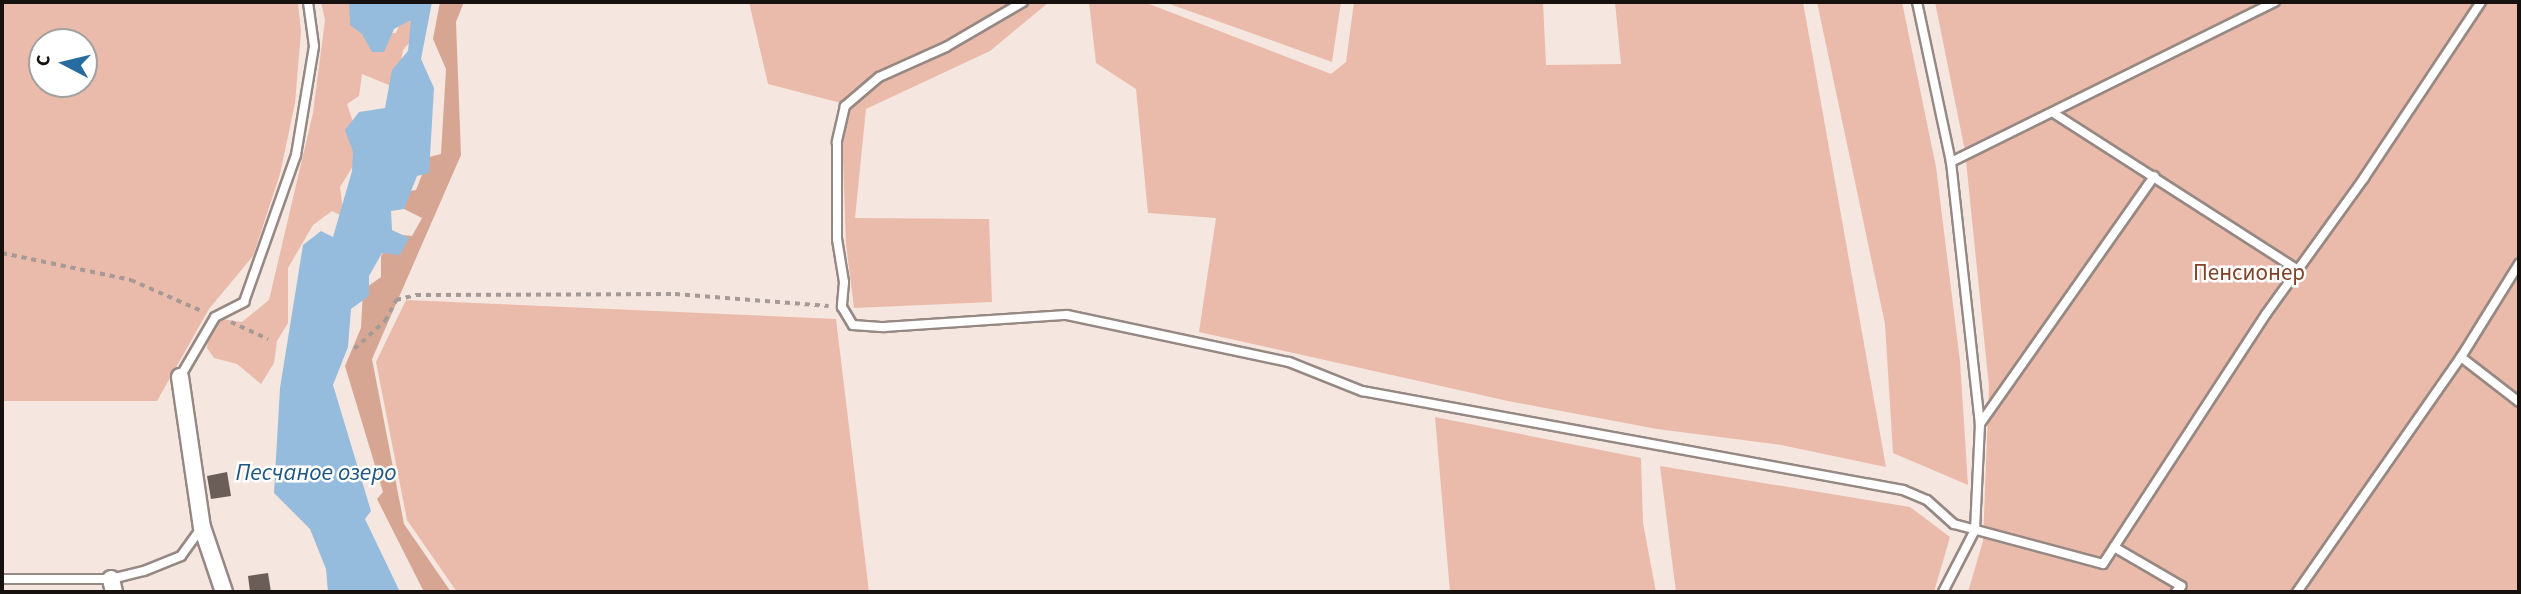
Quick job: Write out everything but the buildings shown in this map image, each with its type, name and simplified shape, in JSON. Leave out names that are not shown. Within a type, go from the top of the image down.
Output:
[{"type":"street","points":[[180,377],[202,527],[224,592]]},
{"type":"lane","points":[[180,377],[215,317],[244,302],[296,155],[314,46],[308,2]]},
{"type":"lane","points":[[1023,2],[946,47],[879,77],[845,106],[837,142],[842,307],[853,325],[884,327],[1067,314],[1289,362],[1362,391],[1903,490],[1927,500],[1954,524],[2103,564],[2298,270],[2481,2]]},
{"type":"lane","points":[[1917,2],[1951,162],[1980,424],[1975,530],[1943,592]]},
{"type":"lane","points":[[1951,162],[2055,114],[2276,2]]},
{"type":"lane","points":[[2055,114],[2298,270]]},
{"type":"lane","points":[[1980,424],[2154,176]]},
{"type":"lane","points":[[2297,592],[2461,357],[2519,264]]},
{"type":"lane","points":[[2461,357],[2519,402]]},
{"type":"lane","points":[[2,579],[113,585],[181,556],[202,527]]},
{"type":"lane","points":[[2114,547],[2181,586],[2176,592]]},
{"type":"path","points":[[2,253],[131,280],[215,317],[251,328],[268,339]]},
{"type":"path","points":[[354,349],[385,321],[396,300],[416,295],[676,294],[842,307]]},
{"type":"green space","points":[[2,2],[298,2],[301,32],[295,103],[280,174],[253,256],[209,309],[157,401],[2,401]]},
{"type":"green space","points":[[321,2],[360,2],[383,33],[396,33],[406,10],[419,31],[403,50],[396,88],[362,74],[359,96],[347,104],[357,134],[355,163],[340,187],[344,217],[332,211],[313,225],[288,268],[288,323],[277,341],[274,363],[261,384],[237,364],[214,358],[207,348],[209,327],[222,319],[242,322],[269,300],[313,113],[325,20]]},
{"type":"green space","points":[[749,2],[1049,2],[990,51],[866,109],[855,218],[989,219],[992,302],[854,308],[846,244],[841,103],[768,84]]},
{"type":"green space","points":[[1089,2],[1144,2],[1331,74],[1346,62],[1354,2],[1543,2],[1546,65],[1621,64],[1615,2],[1803,2],[1886,467],[1781,445],[1657,429],[1508,401],[1199,332],[1216,218],[1148,213],[1136,89],[1096,63]]},
{"type":"green space","points":[[1164,2],[1341,2],[1332,62]]},
{"type":"green space","points":[[1817,2],[1902,2],[1936,167],[1960,361],[1968,485],[1893,453],[1885,324]]},
{"type":"green space","name":"Пенсионер","points":[[1935,2],[2519,2],[2519,592],[1968,592],[1983,541],[1989,387],[1965,151]]},
{"type":"green space","points":[[406,300],[836,319],[869,592],[457,592],[407,520],[376,362]]},
{"type":"green space","points":[[1435,417],[1641,458],[1643,523],[1656,592],[1450,592]]},
{"type":"green space","points":[[1660,466],[1910,507],[1950,537],[1934,592],[1676,592]]},
{"type":"shaded area","points":[[440,2],[464,2],[456,22],[461,155],[372,359],[404,524],[451,592],[424,592],[377,499],[383,492],[345,366],[361,328],[363,290],[381,277],[381,256],[394,234],[412,236],[422,218],[404,209],[403,192],[416,190],[429,157],[441,154],[446,69],[433,39]]},
{"type":"water","name":"Песчаное озеро","points":[[349,2],[432,2],[421,59],[434,88],[429,173],[417,176],[404,209],[391,211],[392,230],[409,238],[400,255],[382,253],[369,276],[369,296],[351,309],[348,347],[333,385],[371,511],[365,519],[400,592],[328,592],[326,569],[310,529],[274,493],[280,388],[303,245],[321,231],[333,237],[352,171],[353,152],[345,130],[359,112],[385,108],[392,70],[408,51],[411,20],[394,29],[384,52],[372,52],[362,34],[350,25]]}]
